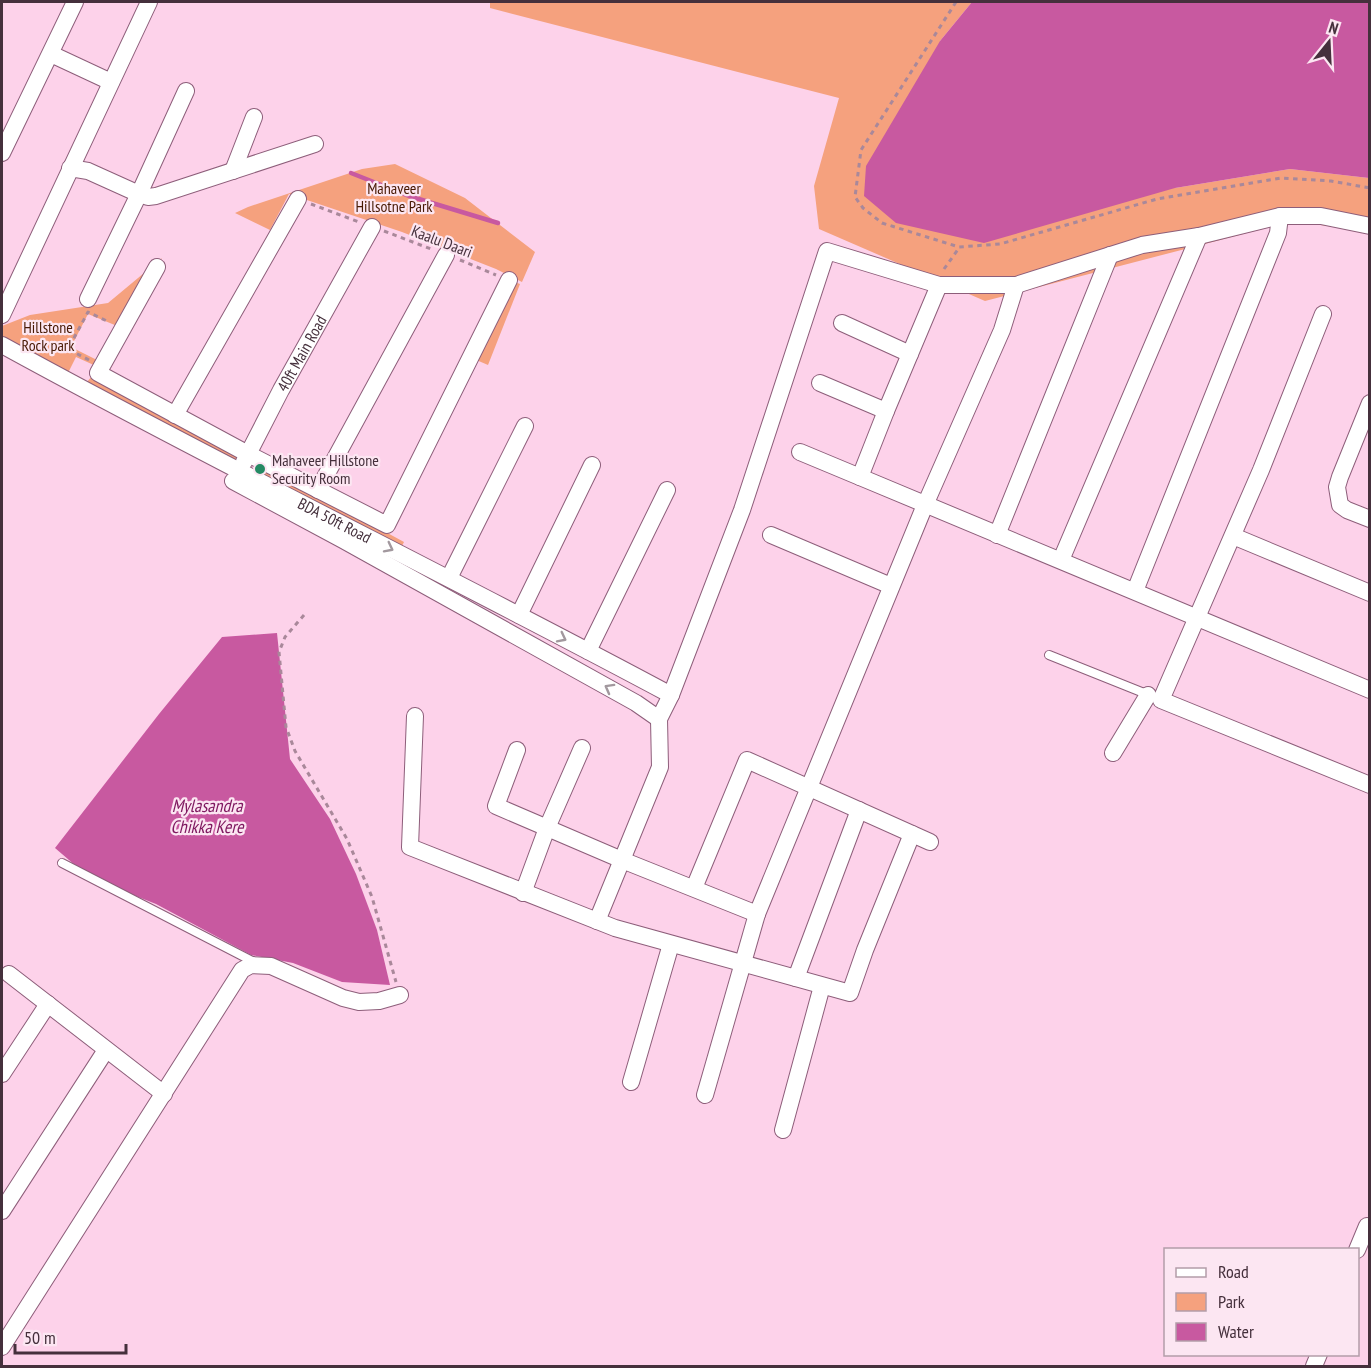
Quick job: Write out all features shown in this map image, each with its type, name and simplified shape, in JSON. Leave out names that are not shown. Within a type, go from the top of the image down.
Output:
[{"type":"street","points":[[2,153],[7,128],[51,54],[75,2]]},
{"type":"street","points":[[2,315],[149,2]]},
{"type":"street","points":[[51,54],[111,82]]},
{"type":"street","points":[[88,299],[186,90]]},
{"type":"street","points":[[233,171],[254,117]]},
{"type":"street","points":[[70,168],[88,171],[148,197],[315,144]]},
{"type":"street","points":[[175,415],[298,199]]},
{"type":"street","points":[[597,921],[660,766],[659,718],[742,510],[827,251],[937,284],[1016,285],[1142,244],[1199,236],[1280,216],[1321,216],[1370,226]]},
{"type":"street","points":[[1135,591],[1273,243],[1280,216]]},
{"type":"street","name":"40ft Main Road","points":[[236,477],[372,227]]},
{"type":"street","points":[[1061,560],[1199,236]]},
{"type":"street","points":[[318,490],[446,255]]},
{"type":"street","points":[[998,535],[1110,255]]},
{"type":"street","points":[[157,267],[98,373],[248,454],[387,525],[509,280]]},
{"type":"street","points":[[860,477],[937,284]]},
{"type":"street","points":[[705,1095],[757,914],[891,586],[1002,330],[1016,285]]},
{"type":"street","points":[[1113,753],[1154,698],[1198,617],[1323,314]]},
{"type":"street","points":[[842,323],[910,354]]},
{"type":"street","name":"BDA 50ft Road","points":[[2,345],[659,718]]},
{"type":"street","name":"BDA 50ft Road","points":[[2,357],[236,477],[449,578],[670,695]]},
{"type":"street","points":[[820,382],[886,411]]},
{"type":"street","points":[[1370,403],[1364,434],[1340,477],[1337,487],[1340,505],[1370,519]]},
{"type":"street","points":[[449,578],[525,426]]},
{"type":"street","points":[[800,452],[1370,690]]},
{"type":"street","points":[[519,615],[592,465]]},
{"type":"street","points":[[588,651],[667,490]]},
{"type":"street","points":[[771,535],[891,586]]},
{"type":"street","points":[[1233,536],[1370,593]]},
{"type":"street","points":[[1154,698],[1370,785]]},
{"type":"street","points":[[415,716],[410,847],[615,928],[850,993],[912,834]]},
{"type":"street","points":[[524,892],[547,828],[582,748]]},
{"type":"street","points":[[517,750],[496,806],[757,914]]},
{"type":"street","points":[[694,888],[747,760],[930,842]]},
{"type":"street","points":[[796,978],[859,810]]},
{"type":"street","points":[[631,1082],[671,944]]},
{"type":"street","points":[[2,1347],[242,970],[251,965],[271,966],[343,998],[359,1002],[379,1001],[400,995]]},
{"type":"street","points":[[9,974],[164,1094]]},
{"type":"street","points":[[783,1130],[822,986]]},
{"type":"street","points":[[2,1074],[48,1004]]},
{"type":"street","points":[[2,1210],[105,1050]]},
{"type":"street","points":[[1358,1248],[1367,1226]]},
{"type":"lane","points":[[1049,655],[1154,698]]},
{"type":"lane","points":[[62,863],[260,964]]},
{"type":"path","points":[[956,2],[861,150],[855,197],[863,208],[882,223],[959,247],[1000,244],[1157,199],[1281,178],[1331,181],[1370,188]]},
{"type":"path","name":"Kaalu Daari","points":[[298,199],[509,280]]},
{"type":"path","points":[[937,284],[959,247]]},
{"type":"path","points":[[101,366],[68,349],[73,339],[88,312],[122,328]]},
{"type":"path","points":[[304,615],[285,637],[279,652],[286,727],[295,751],[347,839],[372,897],[400,995]]},
{"type":"green space","points":[[490,2],[972,2],[940,41],[1175,188],[1290,169],[1369,178],[1369,232],[1293,221],[985,301],[819,229],[814,186],[839,98],[490,8]]},
{"type":"green space","name":"Mahaveer Hillsotne Park","points":[[395,164],[465,198],[535,252],[522,282],[496,269],[402,232],[289,194],[270,230],[235,213],[248,207],[362,169]]},
{"type":"green space","name":"Hillstone Rock park","points":[[162,258],[122,328],[88,314],[71,347],[99,361],[96,366],[76,357],[68,373],[2,339],[2,326],[30,315],[108,303]]},
{"type":"green space","points":[[509,280],[520,284],[488,365],[474,359]]},
{"type":"green space","points":[[93,375],[248,454],[239,472],[86,383]]},
{"type":"green space","points":[[266,467],[404,542],[400,550],[262,476]]},
{"type":"water","points":[[972,2],[1369,2],[1369,178],[1290,169],[1175,188],[984,243],[896,223],[864,196],[866,166],[940,41]]},
{"type":"water","name":"Mylasandra Chikka Kere","points":[[277,633],[290,759],[330,819],[356,874],[377,930],[390,985],[342,982],[293,963],[251,955],[156,904],[90,878],[55,848],[222,637]]},
{"type":"waterway","points":[[351,173],[409,196],[498,223]]},
{"type":"place","name":"Mahaveer Hillstone Security Room","points":[[260,469]]}]
